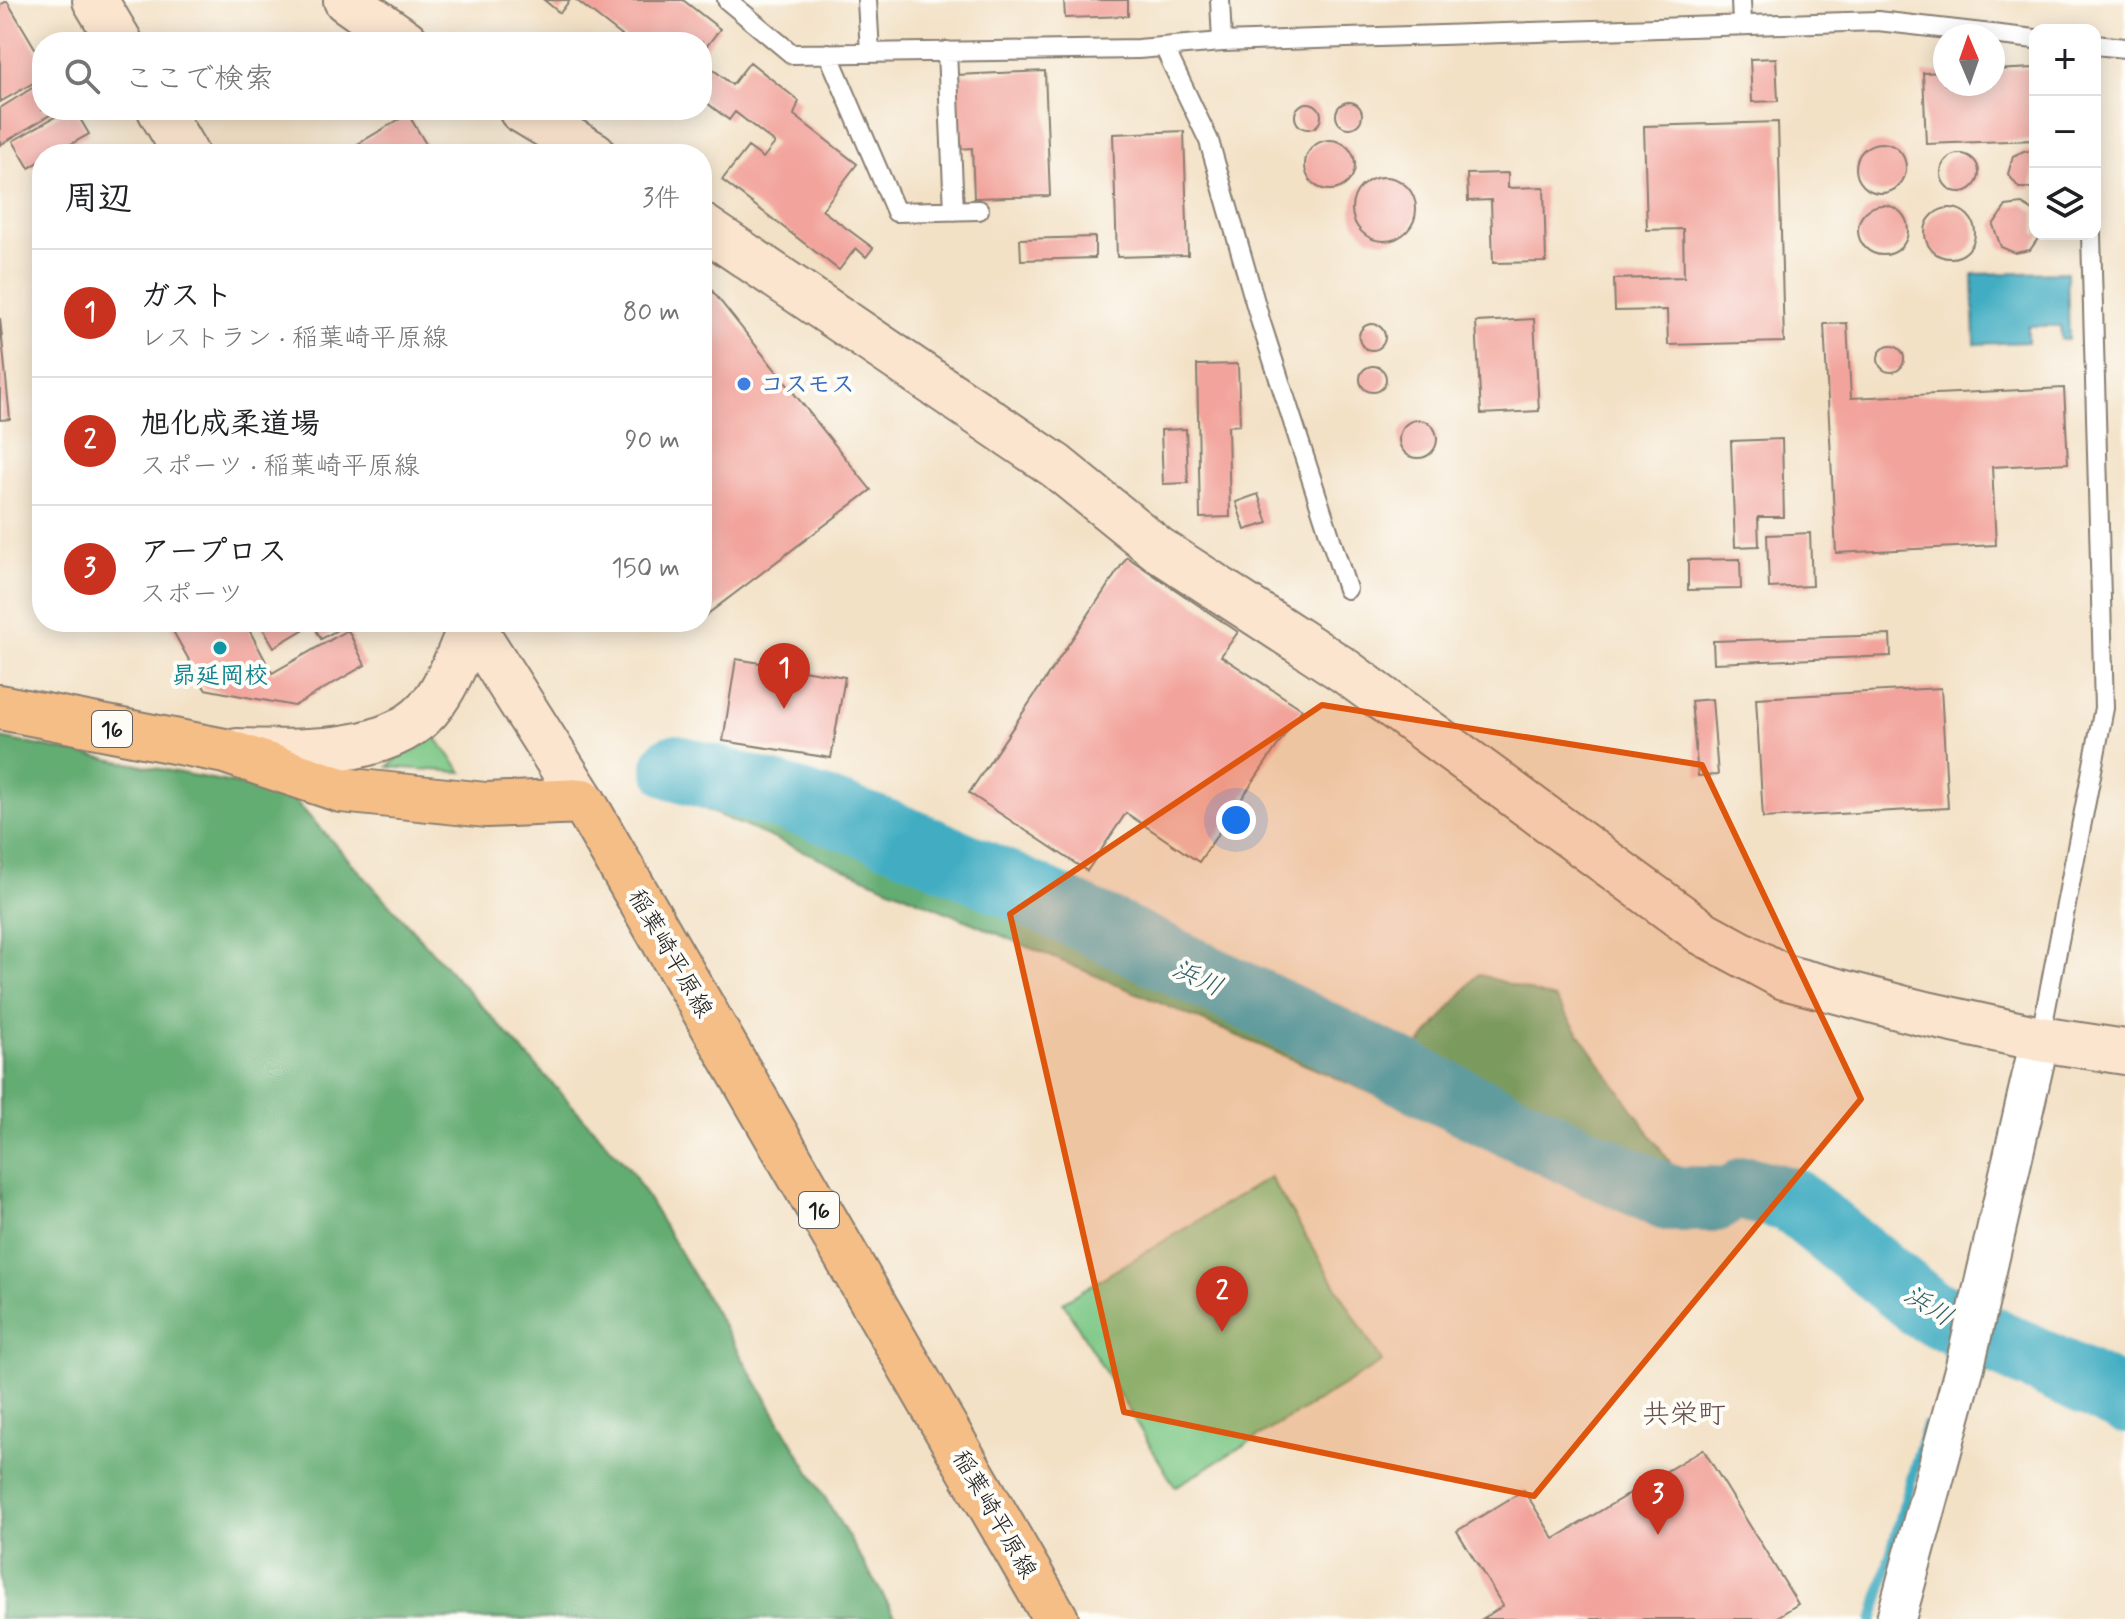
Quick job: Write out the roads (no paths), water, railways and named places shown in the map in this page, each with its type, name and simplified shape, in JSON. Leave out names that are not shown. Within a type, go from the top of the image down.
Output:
[{"type":"main road","name":"16","points":[[0,707],[225,751],[341,790],[486,805],[583,801]]},
{"type":"main road","name":"稲葉崎平原線","points":[[583,801],[1056,1619]]},
{"type":"street","points":[[95,0],[114,32]]},
{"type":"street","points":[[346,0],[392,32]]},
{"type":"street","points":[[380,0],[414,32]]},
{"type":"street","points":[[166,120],[180,144]]},
{"type":"street","points":[[538,120],[577,144]]},
{"type":"street","points":[[712,233],[1056,466],[1158,549],[1345,671],[1703,933],[1784,977],[1917,1012],[2040,1039],[2125,1052]]},
{"type":"street","points":[[225,751],[299,752],[354,748],[402,729],[433,705],[453,669],[467,632]]},
{"type":"street","points":[[477,632],[583,801]]},
{"type":"street","points":[[1896,1619],[1965,1366],[2040,1039]]},
{"type":"lane","points":[[727,0],[792,54],[1164,47],[1222,42],[1878,21],[2029,38]]},
{"type":"lane","points":[[867,0],[870,53]]},
{"type":"lane","points":[[1220,0],[1222,42]]},
{"type":"lane","points":[[1741,0],[1742,24]]},
{"type":"lane","points":[[2101,46],[2125,48]]},
{"type":"lane","points":[[1164,47],[1209,141],[1261,323],[1347,589]]},
{"type":"lane","points":[[947,51],[954,211]]},
{"type":"lane","points":[[828,53],[896,212],[979,210]]},
{"type":"lane","points":[[2040,1039],[2104,708],[2091,240]]},
{"type":"water","points":[[2067,272],[2069,339],[2061,339],[2060,326],[2028,326],[2028,342],[1975,344],[1973,274]]},
{"type":"water","points":[[2013,1325],[2125,1375],[2125,1408],[2006,1347]]},
{"type":"waterway","name":"浜川","points":[[675,767],[824,810],[911,842],[1103,928],[1671,1199],[1715,1199]]},
{"type":"waterway","name":"浜川","points":[[1747,1189],[1791,1200],[1926,1309],[2125,1401]]},
{"type":"waterway","points":[[1946,1351],[1954,1322]]},
{"type":"waterway","points":[[1873,1619],[1926,1426]]},
{"type":"place","name":"コスモス","points":[[744,384]]},
{"type":"place","name":"昴延岡校","points":[[220,648]]},
{"type":"place","name":"ガスト","points":[[784,709]]},
{"type":"place","name":"旭化成柔道場","points":[[1222,1332]]},
{"type":"place","name":"アープロス","points":[[1658,1535]]},
{"type":"district","name":"共栄町","points":[[1684,1413]]}]
